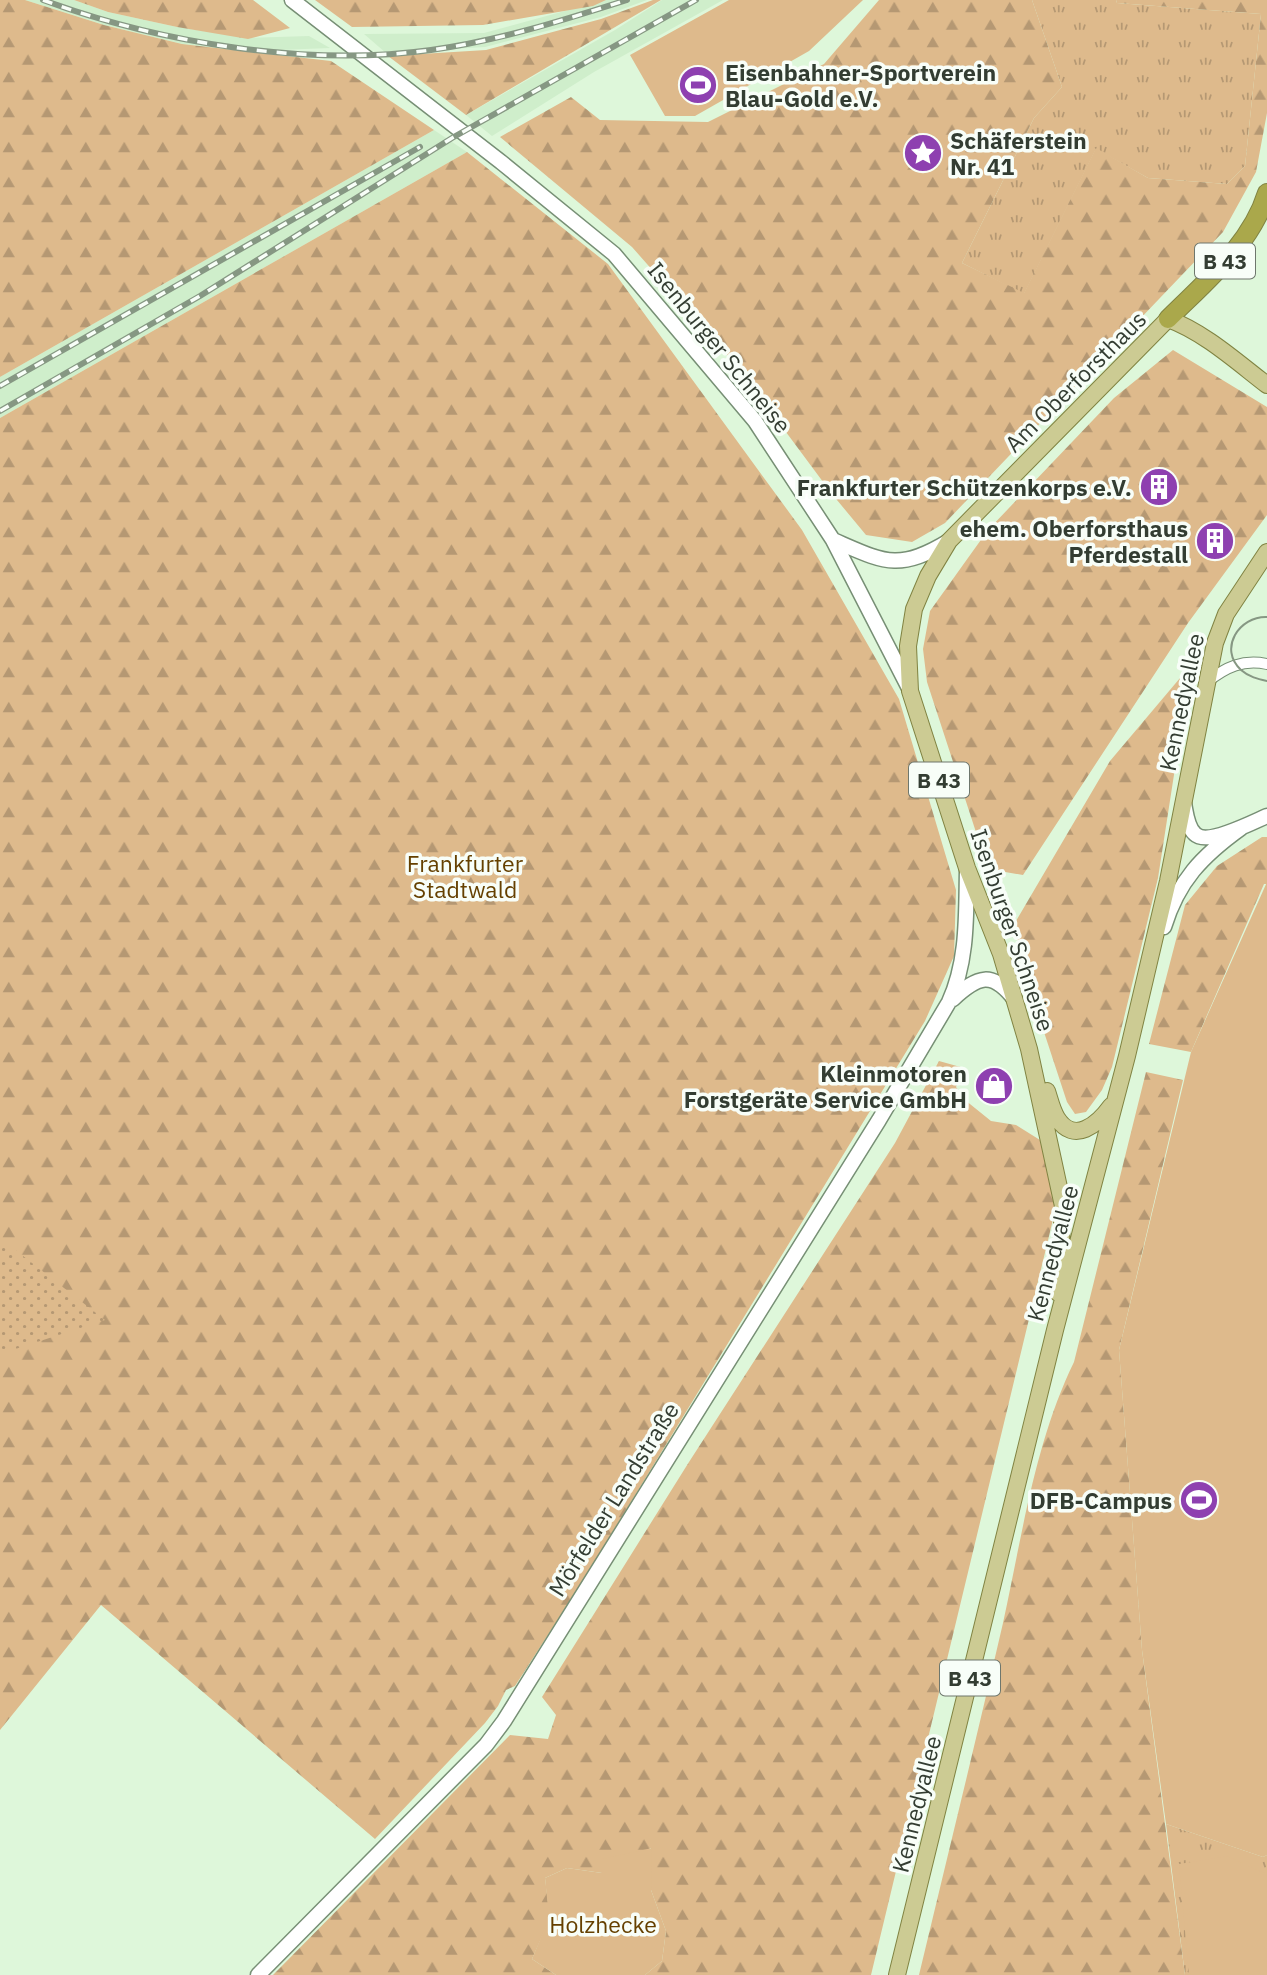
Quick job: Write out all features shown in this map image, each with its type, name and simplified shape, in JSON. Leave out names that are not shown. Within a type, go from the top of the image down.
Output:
[{"type":"highway","name":"B 43","points":[[1168,319],[1238,247],[1262,209],[1267,192]]},
{"type":"main road","name":"Isenburger Schneise","points":[[292,0],[501,162],[614,254],[755,421],[833,540],[910,691],[967,868],[999,948],[1015,1000],[1063,1206],[1055,1330]]},
{"type":"main road","points":[[1168,319],[1198,334],[1267,385]]},
{"type":"main road","name":"Am Oberforsthaus","points":[[910,691],[908,646],[914,609],[928,576],[948,541],[1168,319]]},
{"type":"main road","points":[[833,540],[881,559],[902,561],[923,556],[948,541]]},
{"type":"main road","name":"Kennedyallee","points":[[897,1975],[1055,1330],[1116,1098],[1184,803],[1215,643],[1223,620],[1267,552]]},
{"type":"main road","points":[[1184,803],[1190,827],[1198,837],[1226,833],[1267,816]]},
{"type":"main road","points":[[1151,948],[1159,940],[1169,910],[1191,871],[1241,828]]},
{"type":"main road","name":"Mörfelder Landstraße","points":[[258,1975],[496,1733],[872,1131],[949,1002],[962,965],[967,868]]},
{"type":"main road","name":"Mörfelder Landstraße","points":[[949,1002],[970,983],[980,979],[1000,985],[1015,1000]]},
{"type":"main road","points":[[1025,1036],[1056,1117],[1063,1125],[1077,1130],[1091,1128],[1101,1120],[1116,1098]]},
{"type":"street","points":[[1207,683],[1239,663],[1267,664]]},
{"type":"shaded area","points":[[25,0],[74,0],[108,12],[177,27],[248,38],[309,36],[330,48],[254,51],[182,44],[104,25]]},
{"type":"shaded area","points":[[605,0],[647,0],[601,17],[485,47],[386,53],[364,34],[484,33]]},
{"type":"shaded area","points":[[662,0],[723,0],[594,72],[492,136],[466,115],[615,30]]},
{"type":"shaded area","points":[[434,130],[467,152],[0,418],[0,377]]},
{"type":"green space","points":[[0,0],[25,0],[104,25],[182,44],[331,61],[434,130],[0,377]]},
{"type":"green space","points":[[74,0],[253,0],[290,28],[248,39],[108,12]]},
{"type":"green space","points":[[315,0],[606,0],[593,6],[483,25],[352,27]]},
{"type":"green space","points":[[653,0],[661,0],[466,115],[388,56],[486,50],[601,19]]},
{"type":"green space","name":"Eisenbahner-Sportverein Blau-Gold e.V.","points":[[729,0],[863,0],[809,51],[695,116],[665,116],[630,55]]},
{"type":"green space","points":[[879,0],[1032,0],[1062,87],[1034,118],[962,263],[1024,293],[1096,148],[1148,178],[1227,184],[1245,166],[1261,14],[1117,3],[1116,0],[1267,0],[1267,113],[1256,172],[1223,232],[945,523],[912,542],[866,535],[832,494],[737,366],[632,247],[500,137],[571,97],[600,120],[708,122],[824,64]]},
{"type":"green space","points":[[1032,0],[1116,0],[1117,3],[1261,14],[1245,166],[1227,184],[1148,178],[1096,149],[1024,294],[962,263],[1034,118],[1062,87]]},
{"type":"green space","name":"Frankfurter Stadtwald","points":[[467,152],[608,264],[802,530],[899,699],[956,890],[954,956],[925,1021],[582,1582],[515,1686],[506,1690],[485,1723],[375,1839],[101,1605],[0,1730],[0,418]]},
{"type":"green space","points":[[1173,350],[1267,407],[1267,515],[1188,623],[1023,875],[988,869],[927,682],[923,649],[930,611],[988,530],[1114,398]]},
{"type":"green space","points":[[1191,665],[1158,878],[1112,1067],[1102,1090],[1086,1112],[1075,1114],[1067,1102],[1019,956],[1016,921],[1110,761]]},
{"type":"green space","points":[[1262,837],[1267,837],[1267,884],[1264,884],[1191,1052],[1149,1044],[1185,905],[1217,866]]},
{"type":"green space","name":"DFB-Campus","points":[[1267,882],[1267,1855],[1263,1857],[1166,1824],[1142,1650],[1119,1350],[1191,1052]]},
{"type":"green space","points":[[939,1061],[964,1068],[956,1087],[965,1100],[991,1121],[1016,1125],[1040,1140],[1056,1207],[871,1975],[645,1975],[662,1961],[666,1931],[651,1890],[651,1848],[602,1873],[567,1868],[545,1878],[550,1918],[532,1959],[556,1975],[273,1975],[510,1735],[548,1739],[556,1715],[542,1697],[689,1462],[895,1143]]},
{"type":"green space","points":[[1146,1072],[1183,1080],[1119,1350],[1142,1650],[1185,1975],[919,1975],[1003,1623],[1039,1457],[1074,1362]]},
{"type":"green space","points":[[0,1238],[105,1320],[0,1354]]},
{"type":"green space","points":[[1166,1824],[1263,1857],[1267,1855],[1267,1975],[1185,1975]]},
{"type":"green space","name":"Holzhecke","points":[[652,1848],[651,1890],[666,1931],[662,1961],[645,1975],[556,1975],[532,1959],[549,1918],[545,1878],[567,1868],[602,1873],[602,1859]]},
{"type":"green space","points":[[1227,1856],[1267,1872],[1267,1975],[1189,1975],[1179,1864]]},
{"type":"tram line","points":[[1267,617],[1257,618],[1240,628],[1235,635],[1231,653],[1241,670],[1267,681]]},
{"type":"railway","points":[[43,0],[88,15],[184,39],[234,48],[335,55],[384,54],[456,46],[530,29],[627,0]]},
{"type":"railway","points":[[0,411],[200,296],[452,138],[696,0]]},
{"type":"railway","points":[[0,386],[420,147]]},
{"type":"place","name":"Eisenbahner-Sportverein Blau-Gold e.V.","points":[[698,85]]},
{"type":"place","name":"Schäferstein Nr. 41","points":[[923,153]]},
{"type":"place","name":"Frankfurter Schützenkorps e.V.","points":[[1159,487]]},
{"type":"place","name":"ehem. Oberforsthaus Pferdestall","points":[[1215,541]]},
{"type":"place","name":"Kleinmotoren Forstgeräte Service GmbH","points":[[994,1086]]},
{"type":"place","name":"DFB-Campus","points":[[1199,1500]]}]
